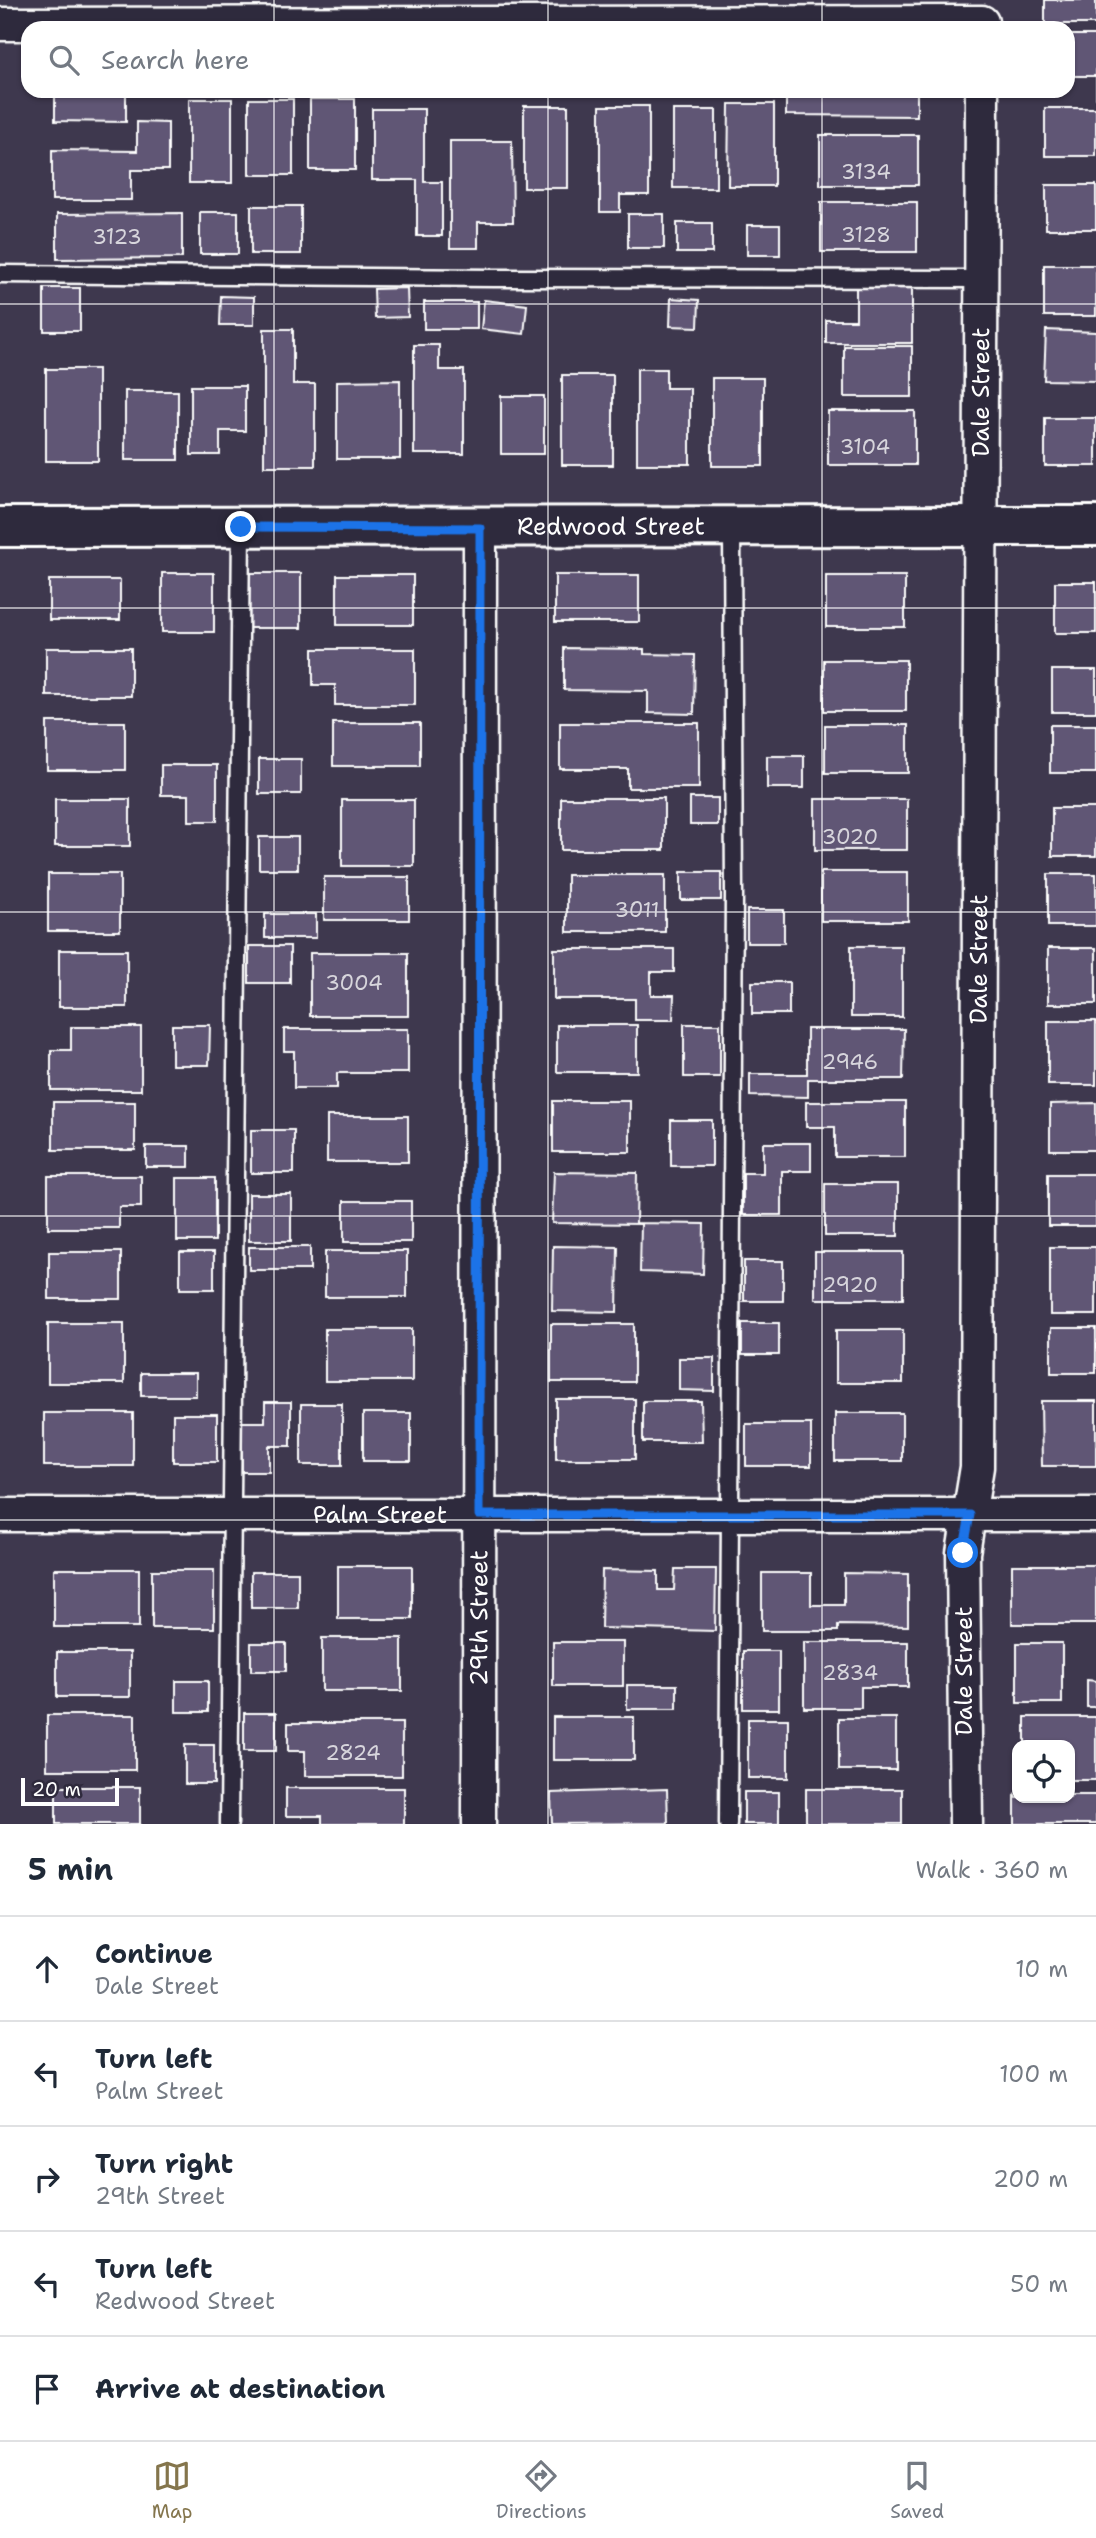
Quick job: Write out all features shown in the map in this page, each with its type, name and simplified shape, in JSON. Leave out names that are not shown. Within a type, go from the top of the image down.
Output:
[{"type":"street","points":[[421,21],[982,17]]},
{"type":"street","points":[[0,24],[21,24]]},
{"type":"street","name":"Dale Street","points":[[966,1824],[963,1553],[977,1467],[982,98]]},
{"type":"street","name":"Redwood Street","points":[[0,527],[1096,526]]},
{"type":"street","name":"29th Street","points":[[479,1824],[480,528]]},
{"type":"street","name":"Palm Street","points":[[0,1515],[1096,1515]]},
{"type":"lane","points":[[0,274],[980,279]]},
{"type":"lane","points":[[229,1824],[241,527]]},
{"type":"lane","points":[[728,1824],[734,894],[732,527]]},
{"type":"building","points":[[1045,0],[1096,0],[1096,24],[1045,21]]},
{"type":"building","points":[[1075,35],[1096,35],[1096,76],[1075,76]]},
{"type":"building","points":[[55,98],[126,98],[126,122],[55,121]]},
{"type":"building","points":[[786,98],[917,98],[917,116],[786,115]]},
{"type":"building","points":[[189,99],[232,99],[232,183],[189,183]]},
{"type":"building","points":[[249,99],[293,99],[293,175],[249,175]]},
{"type":"building","points":[[310,99],[355,99],[355,170],[310,170]]},
{"type":"building","points":[[729,104],[774,104],[774,186],[728,186]]},
{"type":"building","points":[[524,106],[568,106],[568,188],[524,188]]},
{"type":"building","points":[[600,106],[649,106],[649,195],[620,195],[620,212],[600,212]]},
{"type":"building","points":[[1045,108],[1096,108],[1096,156],[1045,156]]},
{"type":"building","points":[[372,109],[424,109],[424,182],[442,182],[442,236],[417,236],[417,180],[372,180]]},
{"type":"building","points":[[673,110],[716,110],[716,188],[673,188]]},
{"type":"building","points":[[137,122],[168,123],[168,170],[131,170],[131,200],[52,200],[52,150],[137,151]]},
{"type":"building","points":[[820,135],[918,135],[918,185],[820,185]]},
{"type":"building","points":[[450,141],[512,141],[513,222],[478,222],[478,248],[450,248]]},
{"type":"building","points":[[1046,185],[1096,185],[1096,229],[1046,229]]},
{"type":"building","points":[[821,202],[917,202],[917,252],[821,252]]},
{"type":"building","points":[[251,206],[301,206],[301,254],[251,254]]},
{"type":"building","points":[[200,212],[238,212],[238,254],[200,254]]},
{"type":"building","points":[[182,213],[182,258],[57,259],[57,214]]},
{"type":"building","points":[[628,214],[664,214],[664,248],[628,248]]},
{"type":"building","points":[[677,223],[712,223],[712,253],[677,253]]},
{"type":"building","points":[[747,225],[780,225],[780,255],[747,255]]},
{"type":"building","points":[[1044,265],[1096,265],[1096,316],[1044,316]]},
{"type":"building","points":[[44,288],[80,288],[80,331],[44,331]]},
{"type":"building","points":[[407,288],[408,317],[375,318],[374,289]]},
{"type":"building","points":[[856,288],[912,288],[912,343],[826,343],[826,320],[856,320]]},
{"type":"building","points":[[221,296],[254,297],[254,325],[220,325]]},
{"type":"building","points":[[671,298],[699,300],[698,327],[670,326]]},
{"type":"building","points":[[484,300],[527,305],[524,334],[481,329]]},
{"type":"building","points":[[424,302],[477,302],[477,329],[424,329]]},
{"type":"building","points":[[264,329],[293,329],[293,384],[315,384],[315,466],[264,466]]},
{"type":"building","points":[[1046,330],[1096,332],[1096,381],[1044,380]]},
{"type":"building","points":[[414,345],[439,345],[439,370],[464,370],[464,454],[414,454]]},
{"type":"building","points":[[844,346],[912,346],[912,397],[844,397]]},
{"type":"building","points":[[46,369],[98,369],[98,461],[46,461]]},
{"type":"building","points":[[637,369],[666,369],[666,388],[690,388],[690,464],[637,464]]},
{"type":"building","points":[[562,375],[613,375],[613,465],[562,465]]},
{"type":"building","points":[[712,378],[763,378],[763,466],[712,466]]},
{"type":"building","points":[[400,380],[400,459],[337,459],[337,381]]},
{"type":"building","points":[[191,386],[245,386],[245,431],[220,431],[220,455],[191,455]]},
{"type":"building","points":[[125,391],[178,391],[178,460],[125,460]]},
{"type":"building","points":[[501,396],[544,396],[544,454],[501,454]]},
{"type":"building","points":[[828,411],[915,411],[915,465],[828,465]]},
{"type":"building","points":[[1045,418],[1096,418],[1096,466],[1045,466]]},
{"type":"building","points":[[162,573],[214,573],[214,632],[162,632]]},
{"type":"building","points":[[245,573],[301,573],[301,628],[245,628]]},
{"type":"building","points":[[337,575],[413,575],[413,625],[337,625]]},
{"type":"building","points":[[555,575],[639,575],[639,622],[555,622]]},
{"type":"building","points":[[826,576],[905,576],[905,627],[826,627]]},
{"type":"building","points":[[49,580],[120,580],[120,620],[49,620]]},
{"type":"building","points":[[1055,582],[1096,582],[1096,633],[1055,633]]},
{"type":"building","points":[[46,648],[131,648],[131,696],[46,696]]},
{"type":"building","points":[[564,648],[644,649],[644,654],[695,655],[694,714],[648,713],[648,691],[564,690]]},
{"type":"building","points":[[313,649],[415,649],[415,705],[335,705],[335,685],[313,685]]},
{"type":"building","points":[[824,660],[906,660],[906,711],[824,711]]},
{"type":"building","points":[[1052,670],[1096,670],[1096,712],[1052,712]]},
{"type":"building","points":[[47,722],[125,722],[125,770],[47,770]]},
{"type":"building","points":[[333,723],[420,723],[420,766],[333,766]]},
{"type":"building","points":[[560,723],[699,723],[699,788],[628,788],[628,769],[560,769]]},
{"type":"building","points":[[825,725],[908,725],[908,773],[825,773]]},
{"type":"building","points":[[1050,725],[1096,725],[1096,773],[1050,773]]},
{"type":"building","points":[[767,756],[804,756],[804,788],[767,788]]},
{"type":"building","points":[[259,759],[301,759],[301,794],[259,794]]},
{"type":"building","points":[[161,765],[217,765],[217,821],[189,821],[189,795],[161,795]]},
{"type":"building","points":[[561,798],[664,798],[664,850],[561,850]]},
{"type":"building","points":[[690,798],[718,798],[718,825],[690,825]]},
{"type":"building","points":[[55,799],[130,799],[130,846],[55,846]]},
{"type":"building","points":[[815,799],[907,799],[907,850],[815,850]]},
{"type":"building","points":[[342,800],[414,800],[414,866],[342,866]]},
{"type":"building","points":[[1052,808],[1096,808],[1096,856],[1052,856]]},
{"type":"building","points":[[259,837],[298,837],[298,869],[259,869]]},
{"type":"building","points":[[681,872],[721,872],[721,900],[681,900]]},
{"type":"building","points":[[821,872],[908,872],[908,921],[821,921]]},
{"type":"building","points":[[48,874],[120,874],[120,931],[48,931]]},
{"type":"building","points":[[1048,874],[1096,874],[1096,926],[1048,926]]},
{"type":"building","points":[[567,875],[665,875],[665,932],[567,932]]},
{"type":"building","points":[[324,877],[409,877],[409,920],[324,920]]},
{"type":"building","points":[[747,910],[784,910],[784,943],[747,943]]},
{"type":"building","points":[[265,914],[316,914],[316,938],[265,938]]},
{"type":"building","points":[[249,946],[290,946],[290,983],[249,983]]},
{"type":"building","points":[[851,946],[902,946],[902,1017],[851,1017]]},
{"type":"building","points":[[1048,948],[1096,948],[1096,1004],[1048,1004]]},
{"type":"building","points":[[554,949],[674,949],[674,972],[651,972],[651,995],[674,995],[673,1020],[635,1020],[635,999],[554,999]]},
{"type":"building","points":[[59,950],[127,950],[127,1007],[59,1007]]},
{"type":"building","points":[[310,953],[408,953],[408,1016],[310,1016]]},
{"type":"building","points":[[752,982],[789,982],[789,1014],[752,1014]]},
{"type":"building","points":[[1048,1021],[1096,1021],[1096,1085],[1048,1085]]},
{"type":"building","points":[[684,1024],[720,1024],[720,1077],[684,1077]]},
{"type":"building","points":[[172,1025],[210,1025],[209,1065],[172,1065]]},
{"type":"building","points":[[557,1025],[637,1025],[637,1072],[557,1072]]},
{"type":"building","points":[[71,1027],[141,1027],[141,1090],[51,1090],[51,1050],[71,1050]]},
{"type":"building","points":[[284,1029],[408,1029],[408,1073],[337,1073],[337,1088],[294,1088],[294,1051],[284,1051]]},
{"type":"building","points":[[807,1029],[904,1029],[903,1079],[808,1079],[808,1097],[750,1096],[750,1074],[807,1074]]},
{"type":"building","points":[[553,1101],[630,1101],[630,1152],[553,1152]]},
{"type":"building","points":[[53,1102],[135,1102],[135,1150],[53,1150]]},
{"type":"building","points":[[806,1102],[905,1102],[905,1157],[835,1157],[835,1127],[806,1127]]},
{"type":"building","points":[[1096,1103],[1096,1150],[1050,1150],[1050,1104]]},
{"type":"building","points":[[327,1116],[408,1116],[408,1162],[327,1162]]},
{"type":"building","points":[[671,1120],[712,1120],[712,1166],[671,1166]]},
{"type":"building","points":[[251,1130],[294,1130],[294,1173],[251,1173]]},
{"type":"building","points":[[763,1143],[811,1143],[811,1171],[782,1171],[782,1215],[743,1215],[743,1173],[763,1173]]},
{"type":"building","points":[[146,1146],[189,1146],[189,1167],[146,1167]]},
{"type":"building","points":[[554,1172],[637,1173],[636,1223],[704,1224],[703,1274],[640,1272],[641,1224],[552,1223]]},
{"type":"building","points":[[1048,1174],[1096,1174],[1096,1226],[1048,1226]]},
{"type":"building","points":[[48,1176],[141,1176],[141,1207],[119,1207],[119,1228],[48,1228]]},
{"type":"building","points":[[177,1178],[215,1178],[215,1241],[177,1241]]},
{"type":"building","points":[[825,1184],[898,1184],[898,1236],[825,1236]]},
{"type":"building","points":[[249,1194],[291,1194],[291,1241],[249,1241]]},
{"type":"building","points":[[344,1201],[411,1201],[411,1242],[344,1242]]},
{"type":"building","points":[[553,1246],[618,1247],[617,1312],[552,1311]]},
{"type":"building","points":[[249,1247],[310,1247],[310,1270],[249,1270]]},
{"type":"building","points":[[1050,1247],[1096,1247],[1096,1315],[1050,1315]]},
{"type":"building","points":[[325,1251],[407,1251],[407,1297],[325,1297]]},
{"type":"building","points":[[49,1252],[121,1252],[121,1299],[49,1299]]},
{"type":"building","points":[[180,1252],[214,1252],[214,1289],[180,1289]]},
{"type":"building","points":[[815,1252],[903,1252],[903,1299],[815,1299]]},
{"type":"building","points":[[744,1261],[783,1261],[783,1301],[744,1301]]},
{"type":"building","points":[[48,1323],[124,1323],[124,1383],[48,1383]]},
{"type":"building","points":[[742,1323],[779,1323],[779,1355],[742,1355]]},
{"type":"building","points":[[551,1324],[634,1324],[634,1382],[551,1382]]},
{"type":"building","points":[[1051,1328],[1096,1328],[1096,1373],[1051,1373]]},
{"type":"building","points":[[325,1329],[412,1329],[412,1381],[325,1381]]},
{"type":"building","points":[[836,1330],[903,1330],[903,1383],[836,1383]]},
{"type":"building","points":[[679,1358],[714,1358],[714,1391],[679,1390]]},
{"type":"building","points":[[141,1373],[196,1373],[196,1396],[141,1396]]},
{"type":"building","points":[[556,1399],[635,1399],[635,1459],[556,1459]]},
{"type":"building","points":[[643,1401],[701,1401],[702,1442],[643,1442]]},
{"type":"building","points":[[1041,1401],[1096,1401],[1096,1466],[1042,1466]]},
{"type":"building","points":[[265,1402],[291,1402],[291,1446],[269,1446],[269,1472],[242,1472],[242,1422],[265,1422]]},
{"type":"building","points":[[301,1404],[342,1404],[342,1465],[301,1465]]},
{"type":"building","points":[[44,1413],[133,1413],[133,1466],[44,1466]]},
{"type":"building","points":[[363,1413],[411,1413],[411,1461],[363,1461]]},
{"type":"building","points":[[835,1413],[902,1413],[902,1461],[835,1461]]},
{"type":"building","points":[[173,1414],[217,1414],[217,1462],[173,1462]]},
{"type":"building","points":[[746,1424],[811,1424],[811,1466],[746,1466]]},
{"type":"building","points":[[1012,1565],[1096,1565],[1096,1624],[1012,1624]]},
{"type":"building","points":[[338,1566],[412,1566],[412,1619],[338,1619]]},
{"type":"building","points":[[54,1569],[139,1569],[139,1627],[54,1627]]},
{"type":"building","points":[[675,1569],[716,1569],[715,1631],[601,1628],[602,1570],[658,1571],[658,1590],[674,1590]]},
{"type":"building","points":[[152,1570],[214,1570],[214,1628],[152,1628]]},
{"type":"building","points":[[251,1572],[298,1572],[298,1608],[251,1608]]},
{"type":"building","points":[[762,1573],[811,1573],[811,1605],[844,1605],[844,1573],[908,1574],[908,1626],[838,1625],[838,1631],[762,1631]]},
{"type":"building","points":[[322,1638],[402,1638],[402,1691],[322,1691]]},
{"type":"building","points":[[553,1642],[623,1642],[623,1686],[553,1686]]},
{"type":"building","points":[[804,1642],[908,1642],[908,1687],[861,1687],[861,1708],[804,1708]]},
{"type":"building","points":[[251,1643],[286,1643],[286,1671],[251,1671]]},
{"type":"building","points":[[1017,1643],[1062,1643],[1062,1703],[1017,1703]]},
{"type":"building","points":[[743,1651],[779,1651],[779,1709],[743,1709]]},
{"type":"building","points":[[57,1652],[130,1652],[130,1697],[57,1697]]},
{"type":"building","points":[[1087,1680],[1096,1681],[1096,1707],[1087,1707]]},
{"type":"building","points":[[176,1681],[208,1681],[208,1712],[176,1712]]},
{"type":"building","points":[[627,1685],[677,1685],[677,1709],[627,1709]]},
{"type":"building","points":[[244,1713],[276,1713],[276,1751],[244,1751]]},
{"type":"building","points":[[47,1715],[135,1715],[135,1770],[47,1770]]},
{"type":"building","points":[[553,1717],[634,1717],[634,1760],[553,1760]]},
{"type":"building","points":[[1025,1717],[1096,1717],[1096,1780],[1075,1780],[1075,1740],[1025,1740]]},
{"type":"building","points":[[839,1718],[896,1718],[896,1770],[839,1770]]},
{"type":"building","points":[[748,1719],[788,1719],[788,1778],[748,1778]]},
{"type":"building","points":[[288,1723],[402,1723],[402,1776],[305,1776],[305,1751],[288,1751]]},
{"type":"building","points":[[185,1745],[214,1745],[214,1784],[185,1784]]},
{"type":"building","points":[[56,1787],[140,1787],[140,1824],[56,1824]]},
{"type":"building","points":[[286,1788],[404,1788],[404,1824],[322,1824],[322,1816],[286,1816]]},
{"type":"building","points":[[667,1789],[668,1823],[552,1824],[551,1793]]},
{"type":"building","points":[[806,1789],[902,1789],[902,1824],[806,1824]]},
{"type":"building","points":[[744,1792],[779,1792],[779,1824],[744,1824]]},
{"type":"building","points":[[1075,1795],[1096,1795],[1096,1824],[1015,1824],[1015,1803],[1075,1803]]},
{"type":"route","points":[[241,527],[480,528],[479,1515],[970,1515],[963,1553]]}]
